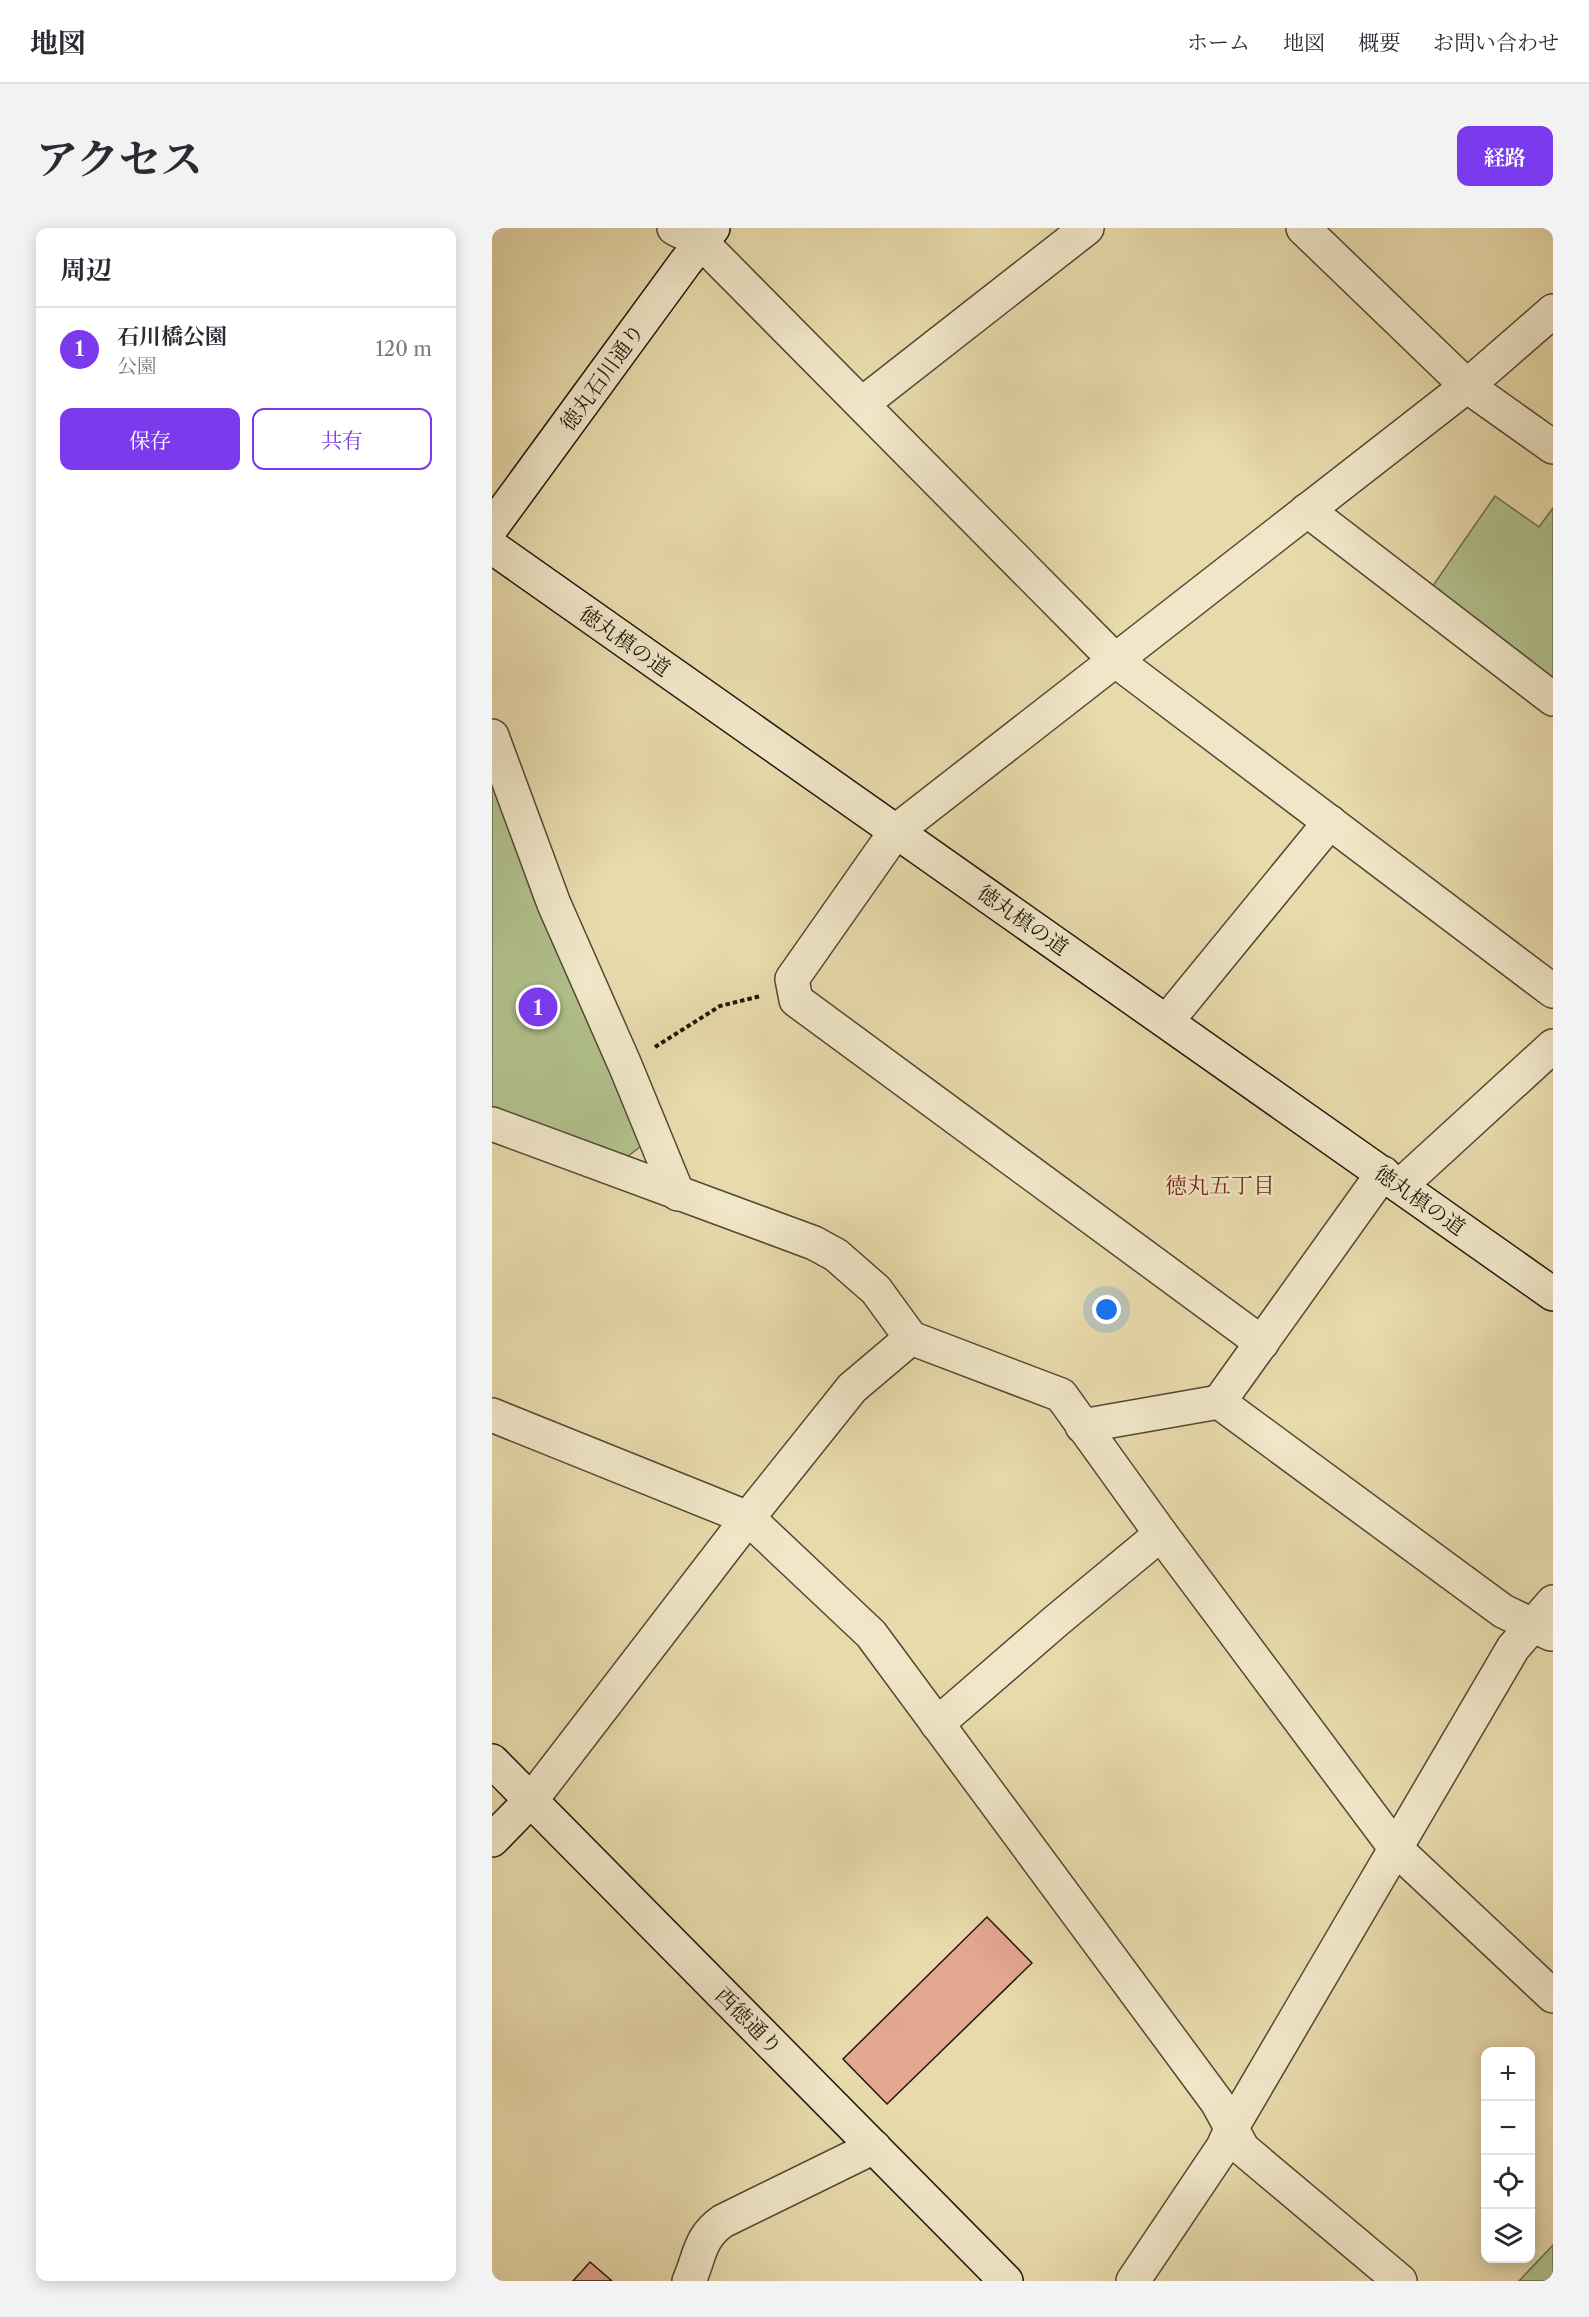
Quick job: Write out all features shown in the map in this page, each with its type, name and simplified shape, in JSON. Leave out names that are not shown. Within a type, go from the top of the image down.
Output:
[{"type":"street","points":[[862,405],[1087,228]]},
{"type":"street","points":[[1303,228],[1467,386],[1553,447]]},
{"type":"street","points":[[696,233],[862,405],[1115,660],[1553,992]]},
{"type":"street","name":"徳丸石川通り","points":[[492,527],[696,233]]},
{"type":"street","points":[[1262,1343],[796,1000],[792,979],[896,831],[1467,386],[1553,311]]},
{"type":"street","points":[[1307,510],[1553,699]]},
{"type":"street","name":"徳丸槙の道","points":[[492,548],[1553,1294]]},
{"type":"street","points":[[492,736],[554,904],[625,1065],[678,1194]]},
{"type":"street","points":[[1167,1021],[1330,822]]},
{"type":"street","points":[[1082,1426],[1219,1402],[1262,1343],[1391,1179],[1553,1046]]},
{"type":"street","points":[[492,1124],[814,1243],[836,1255],[876,1290],[911,1338],[1061,1395],[1161,1534],[1396,1849],[1553,1996]]},
{"type":"street","points":[[492,1840],[532,1799],[747,1518],[852,1388],[911,1338]]},
{"type":"street","points":[[1219,1402],[1503,1611],[1546,1621]]},
{"type":"street","points":[[492,1415],[747,1518],[871,1634],[1217,2102],[1244,2149],[1400,2281]]},
{"type":"street","points":[[937,1724],[1161,1534]]},
{"type":"street","points":[[1132,2281],[1223,2147],[1231,2129],[1513,1648],[1546,1621]]},
{"type":"street","name":"西徳通り","points":[[492,1761],[1006,2281]]},
{"type":"street","points":[[689,2281],[704,2239],[712,2228],[874,2147]]},
{"type":"path","points":[[651,1050],[720,1006],[763,996]]},
{"type":"green space","points":[[1495,496],[1539,527],[1553,508],[1553,680],[1432,587]]},
{"type":"green space","points":[[492,777],[645,1143],[627,1157],[492,1108]]},
{"type":"green space","points":[[1553,2245],[1553,2281],[1519,2281]]},
{"type":"building","points":[[987,1917],[1032,1963],[887,2104],[843,2059]]},
{"type":"building","points":[[590,2262],[612,2281],[573,2281]]},
{"type":"place","name":"石川橋公園","points":[[538,1007]]},
{"type":"district","name":"徳丸五丁目","points":[[1220,1185]]}]
